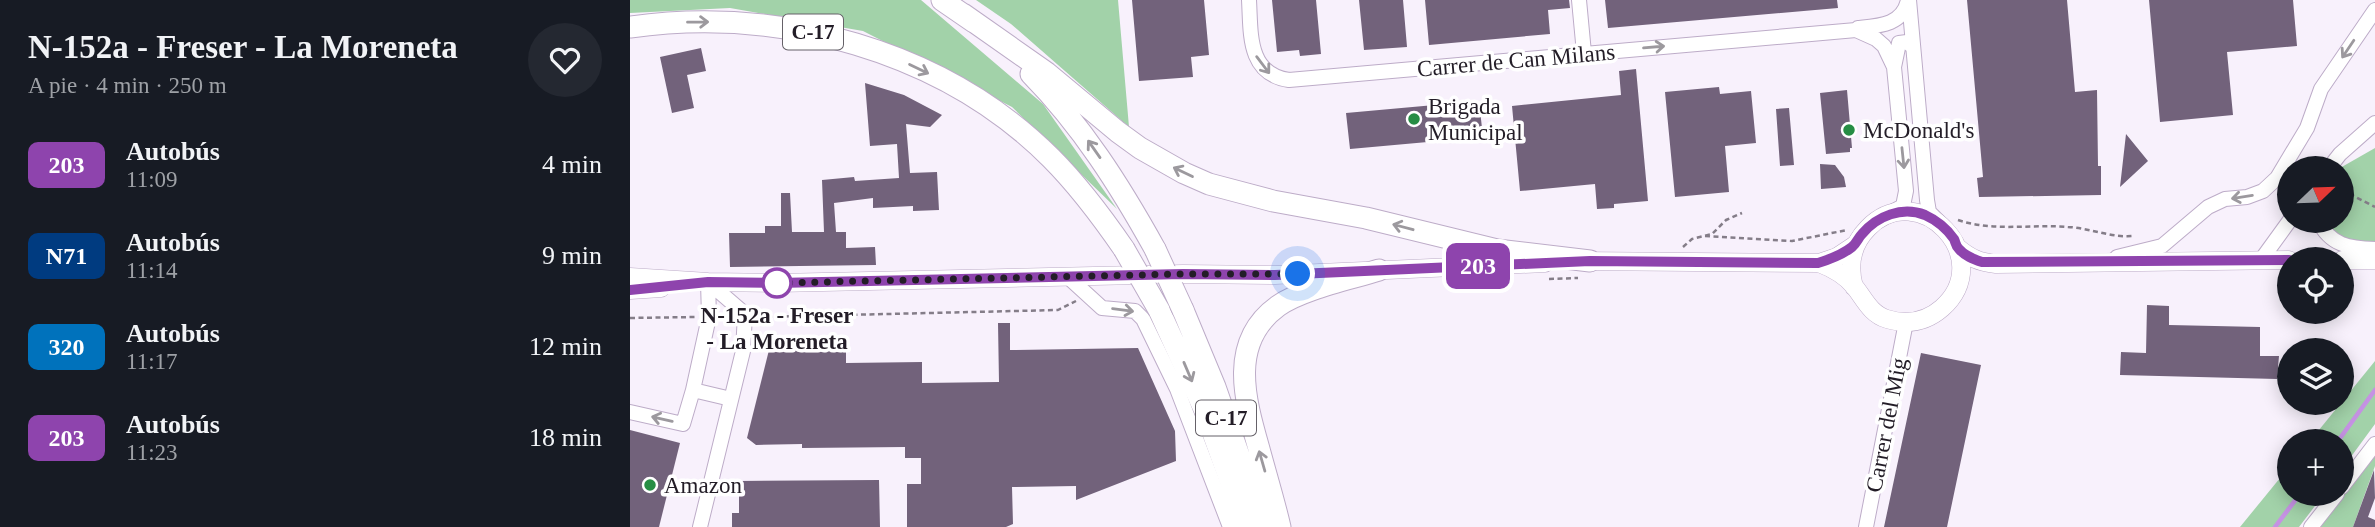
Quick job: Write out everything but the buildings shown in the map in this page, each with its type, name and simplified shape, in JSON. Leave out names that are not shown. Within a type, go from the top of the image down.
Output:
[{"type":"highway","name":"C-17","points":[[942,0],[1014,57],[1071,118],[1109,172],[1154,249],[1183,310],[1215,387],[1265,527]]},
{"type":"highway","points":[[963,14],[1047,73],[1118,132],[1162,161],[1209,184],[1273,201],[1366,218],[1586,269]]},
{"type":"highway","name":"C-17","points":[[630,27],[678,22],[723,22],[813,32],[910,64],[983,103],[1030,139],[1051,157],[1104,220],[1159,310],[1205,411],[1247,527]]},
{"type":"highway","points":[[1280,527],[1246,404],[1244,371],[1251,342],[1258,328],[1279,306],[1306,293],[1379,270]]},
{"type":"main road","points":[[1818,263],[1837,272],[1880,316],[1906,322],[1935,314],[1950,301],[1958,285],[1958,248],[1940,223],[1911,212],[1892,213],[1873,222],[1861,235],[1856,245],[1851,271],[1854,287]]},
{"type":"main road","points":[[630,276],[708,282],[777,283],[1183,274],[1275,275],[1379,270],[1586,269],[1818,263],[1837,257],[1856,245]]},
{"type":"main road","points":[[1958,248],[1969,258],[1996,264],[2277,260]]},
{"type":"main road","points":[[2354,260],[2375,260]]},
{"type":"main road","points":[[1958,285],[1977,272],[1996,264]]},
{"type":"main road","points":[[630,290],[708,282]]},
{"type":"street","name":"Carrer de Can Milans","points":[[1249,0],[1252,37],[1258,62],[1272,76],[1289,80],[1886,25],[1899,17],[1908,0]]},
{"type":"street","points":[[1579,0],[1584,54]]},
{"type":"street","name":"Carrer de Can Milans","points":[[1908,0],[1927,200],[1929,212],[1940,223]]},
{"type":"street","points":[[2095,262],[2162,246],[2208,207],[2225,199],[2247,197],[2263,191],[2277,178],[2307,128],[2321,89],[2375,10]]},
{"type":"street","name":"Carrer de Can Milans","points":[[1843,30],[1856,30],[1876,38],[1890,56],[1894,68],[1906,198],[1903,206],[1884,216]]},
{"type":"street","points":[[1894,68],[1899,43],[1907,42],[1913,47]]},
{"type":"street","points":[[2338,156],[2375,122]]},
{"type":"street","points":[[2261,260],[2281,233]]},
{"type":"street","points":[[2327,233],[2332,239],[2351,248],[2375,249]]},
{"type":"street","points":[[1067,276],[1102,308],[1135,311],[1143,319],[1177,389],[1230,527]]},
{"type":"street","points":[[700,527],[743,351],[745,314],[708,282]]},
{"type":"street","points":[[630,412],[683,424],[709,317],[708,282]]},
{"type":"street","name":"Carrer del Mig","points":[[1866,527],[1906,322]]},
{"type":"street","points":[[693,390],[731,399]]},
{"type":"street","points":[[2354,471],[2375,444]]},
{"type":"street","points":[[2311,527],[2328,506]]},
{"type":"path","points":[[2354,196],[2375,207]]},
{"type":"path","points":[[1673,248],[1683,247],[1696,237],[1712,234],[1726,220],[1742,214]]},
{"type":"path","points":[[1541,279],[1586,269]]},
{"type":"path","points":[[766,316],[1058,310],[1078,300]]},
{"type":"path","points":[[630,318],[709,317]]},
{"type":"green space","points":[[630,0],[921,0],[1043,104],[1117,209],[1012,107],[863,31],[730,8],[630,13]]},
{"type":"green space","points":[[976,0],[1118,0],[1129,127],[1011,24]]},
{"type":"green space","points":[[2375,148],[2375,242],[2352,241],[2337,233],[2354,233],[2354,160]]},
{"type":"green space","points":[[2375,361],[2375,424],[2354,453],[2354,429],[2320,429],[2331,415],[2354,415],[2354,387]]},
{"type":"green space","points":[[2375,448],[2375,466],[2353,527],[2311,527],[2328,506],[2354,506],[2354,474]]},
{"type":"green space","points":[[2277,482],[2277,506],[2315,506],[2299,527],[2240,527]]},
{"type":"waterway","points":[[2347,429],[2375,390]]},
{"type":"waterway","points":[[2275,527],[2291,506]]},
{"type":"bus line","name":"203","points":[[630,290],[708,282],[777,283],[1183,274],[1275,275],[1590,261],[1818,263],[1837,257],[1856,245],[1873,222],[1892,213],[1911,212],[1940,223],[1969,258],[1996,264],[2277,260]]},
{"type":"place","name":"Brigada Municipal","points":[[1414,119]]},
{"type":"place","name":"McDonald's","points":[[1849,130]]},
{"type":"place","name":"N-152a - Freser - La Moreneta","points":[[777,283]]},
{"type":"place","name":"Amazon","points":[[650,485]]},
{"type":"route","points":[[777,283],[1298,274]]}]
